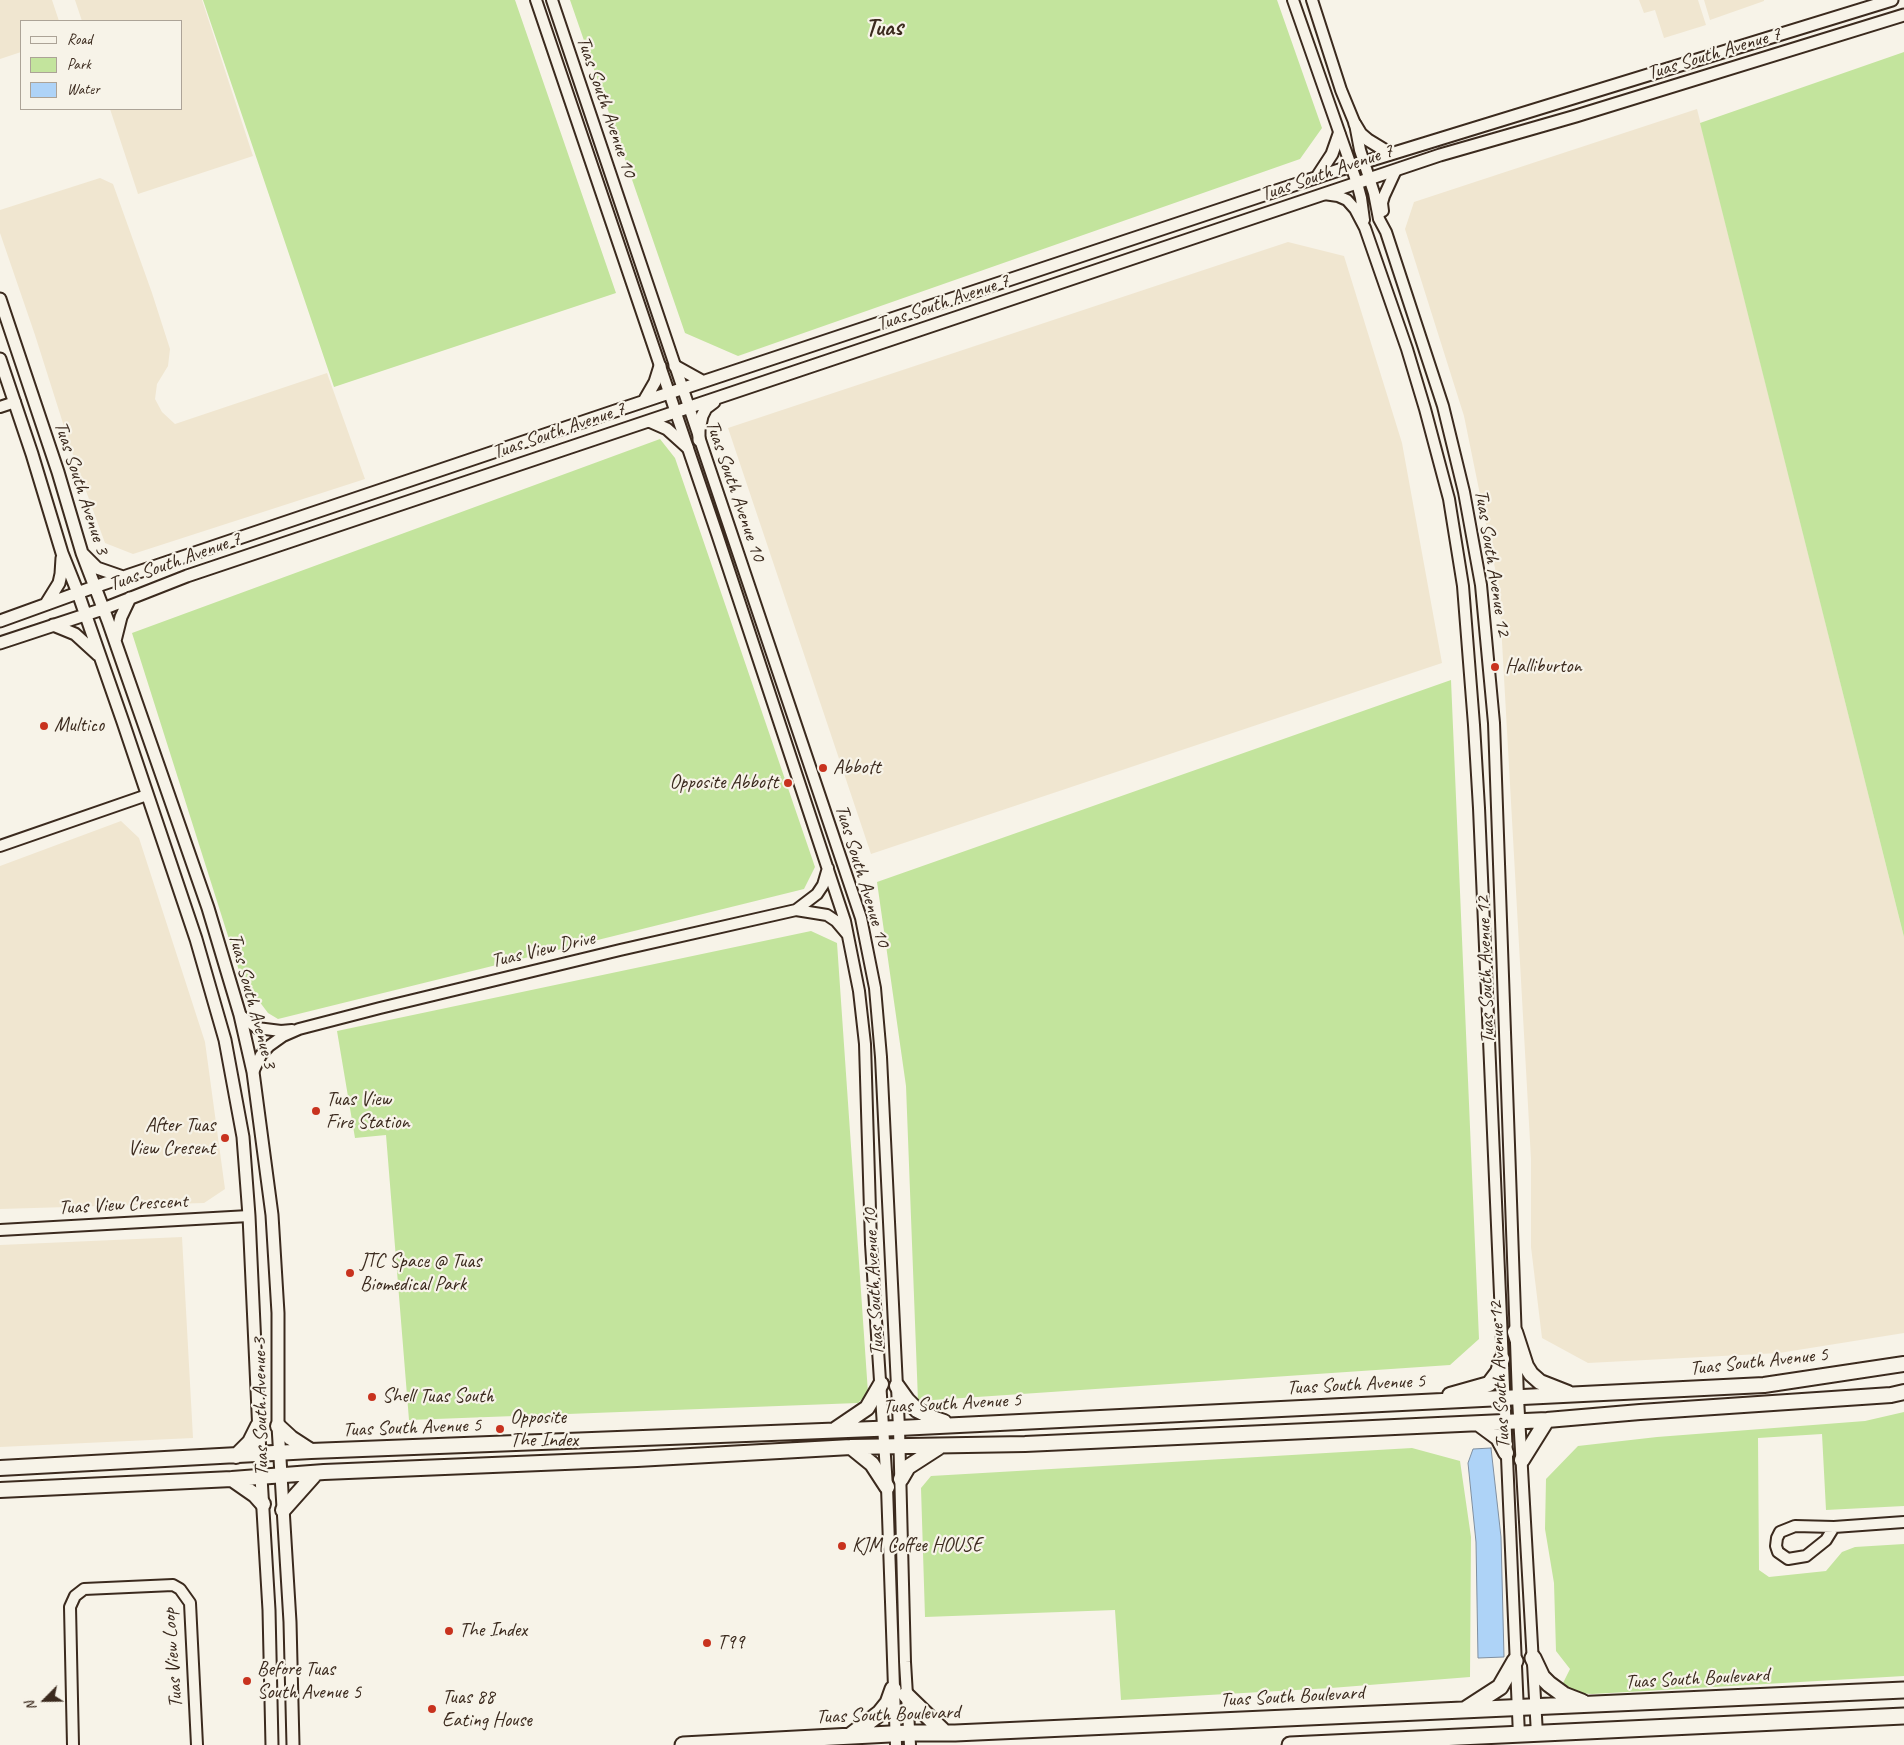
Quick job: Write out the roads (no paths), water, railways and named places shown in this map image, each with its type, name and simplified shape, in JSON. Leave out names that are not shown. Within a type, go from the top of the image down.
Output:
[{"type":"main road","points":[[1515,1332],[1526,1366],[1531,1374],[1540,1382],[1574,1395]]},
{"type":"main road","points":[[1425,1402],[1489,1384],[1498,1372],[1502,1359]]},
{"type":"main road","name":"Tuas South Avenue 5","points":[[0,1468],[311,1451],[899,1428],[1764,1385],[1904,1364]]},
{"type":"main road","points":[[836,1429],[867,1408],[881,1384]]},
{"type":"main road","points":[[897,1386],[917,1410],[935,1419],[956,1424]]},
{"type":"main road","name":"Tuas South Avenue 5","points":[[0,1490],[851,1447],[900,1448],[1519,1422],[1891,1395],[1904,1392]]},
{"type":"main road","points":[[1522,1460],[1547,1420]]},
{"type":"main road","points":[[1479,1424],[1489,1429],[1498,1438],[1506,1453]]},
{"type":"main road","points":[[236,1456],[250,1442],[258,1426]]},
{"type":"main road","points":[[278,1426],[291,1438],[311,1451]]},
{"type":"main road","points":[[901,1479],[908,1467],[940,1446]]},
{"type":"main road","points":[[851,1447],[872,1464],[887,1486]]},
{"type":"main road","points":[[283,1510],[316,1473]]},
{"type":"main road","points":[[232,1479],[255,1494],[263,1504]]},
{"type":"main road","points":[[1533,1658],[1542,1677],[1549,1684],[1564,1695],[1588,1704]]},
{"type":"main road","points":[[1465,1710],[1500,1686],[1515,1661]]},
{"type":"main road","name":"Tuas South Boulevard","points":[[683,1745],[850,1736],[903,1739],[945,1733],[1904,1690]]},
{"type":"main road","points":[[850,1736],[880,1713],[900,1692],[945,1733]]},
{"type":"main road","points":[[1290,1745],[1904,1716]]},
{"type":"street","name":"Tuas South Avenue 10","points":[[536,0],[846,921],[859,991],[865,1044],[871,1244],[903,1739]]},
{"type":"street","name":"Tuas South Avenue 10","points":[[552,0],[861,918],[875,988],[881,1057],[901,1479],[900,1692]]},
{"type":"street","name":"Tuas South Avenue 12","points":[[1294,0],[1357,183],[1364,225],[1407,349],[1427,418],[1449,499],[1463,586],[1479,808],[1503,1399],[1519,1735]]},
{"type":"street","name":"Tuas South Avenue 12","points":[[1312,0],[1354,124],[1363,162],[1374,193],[1379,219],[1386,232],[1443,406],[1464,492],[1481,585],[1494,723],[1515,1332],[1537,1734]]},
{"type":"street","name":"Tuas South Avenue 7","points":[[0,621],[123,577],[682,388],[1350,166],[1892,0]]},
{"type":"street","name":"Tuas South Avenue 7","points":[[0,643],[103,609],[187,576],[1440,155],[1586,113],[1904,15]]},
{"type":"street","points":[[1354,124],[1368,140],[1391,154]]},
{"type":"street","points":[[1317,177],[1332,154],[1339,134]]},
{"type":"street","points":[[1386,232],[1382,203],[1396,170]]},
{"type":"street","points":[[1324,194],[1338,196],[1347,200],[1355,209],[1364,225],[1370,218],[1377,217],[1379,219]]},
{"type":"street","name":"Tuas South Avenue 3","points":[[0,299],[58,472],[82,553],[202,890],[240,1015],[252,1072],[272,1215],[278,1313],[278,1426],[290,1622],[294,1745]]},
{"type":"street","name":"Tuas South Avenue 3","points":[[0,358],[62,553],[100,656],[196,939],[221,1020],[243,1137],[269,1610],[272,1745]]},
{"type":"street","points":[[644,401],[660,366]]},
{"type":"street","points":[[674,366],[702,382]]},
{"type":"street","points":[[699,440],[699,430],[706,408],[724,396]]},
{"type":"street","points":[[0,407],[15,402]]},
{"type":"street","points":[[649,421],[666,429],[687,447]]},
{"type":"street","points":[[46,604],[59,583],[62,553]]},
{"type":"street","points":[[82,553],[97,568],[123,577]]},
{"type":"street","points":[[115,644],[118,627],[130,598]]},
{"type":"street","points":[[52,626],[75,634],[100,656]]},
{"type":"street","points":[[0,846],[147,795]]},
{"type":"street","name":"Tuas View Drive","points":[[796,910],[817,894],[823,885],[828,868]]},
{"type":"street","name":"Tuas View Drive","points":[[240,1015],[257,1028],[281,1031],[299,1029],[620,950],[796,910],[827,915],[836,921],[849,937]]},
{"type":"street","name":"Tuas View Drive","points":[[252,1072],[268,1046],[283,1036],[299,1029]]},
{"type":"street","points":[[243,1137],[248,1131],[261,1127]]},
{"type":"street","name":"Tuas View Crescent","points":[[0,1230],[248,1216]]},
{"type":"street","points":[[1834,1527],[1826,1540],[1806,1556],[1788,1559],[1778,1552],[1776,1538],[1780,1532],[1795,1526],[1834,1527],[1904,1522]]},
{"type":"street","name":"Tuas View Loop","points":[[73,1745],[70,1607],[75,1596],[84,1589],[173,1585],[180,1589],[190,1603],[197,1745]]},
{"type":"water","points":[[1491,1448],[1501,1537],[1504,1657],[1478,1658],[1476,1542],[1468,1463],[1473,1449]]},
{"type":"place","name":"Halliburton","points":[[1495,667]]},
{"type":"place","name":"Multico","points":[[44,726]]},
{"type":"place","name":"Abbott","points":[[823,768]]},
{"type":"place","name":"Opposite Abbott","points":[[788,783]]},
{"type":"place","name":"Tuas View Fire Station","points":[[316,1111]]},
{"type":"place","name":"After Tuas View Cresent","points":[[225,1138]]},
{"type":"place","name":"JTC Space @ Tuas Biomedical Park","points":[[350,1273]]},
{"type":"place","name":"Shell Tuas South","points":[[372,1397]]},
{"type":"place","name":"Opposite The Index","points":[[500,1429]]},
{"type":"place","name":"KJM Coffee HOUSE","points":[[842,1546]]},
{"type":"place","name":"The Index","points":[[449,1631]]},
{"type":"place","name":"T99","points":[[707,1643]]},
{"type":"place","name":"Before Tuas South Avenue 5","points":[[247,1681]]},
{"type":"place","name":"Tuas 88 Eating House","points":[[432,1709]]},
{"type":"district","name":"Tuas","points":[[884,28]]}]
